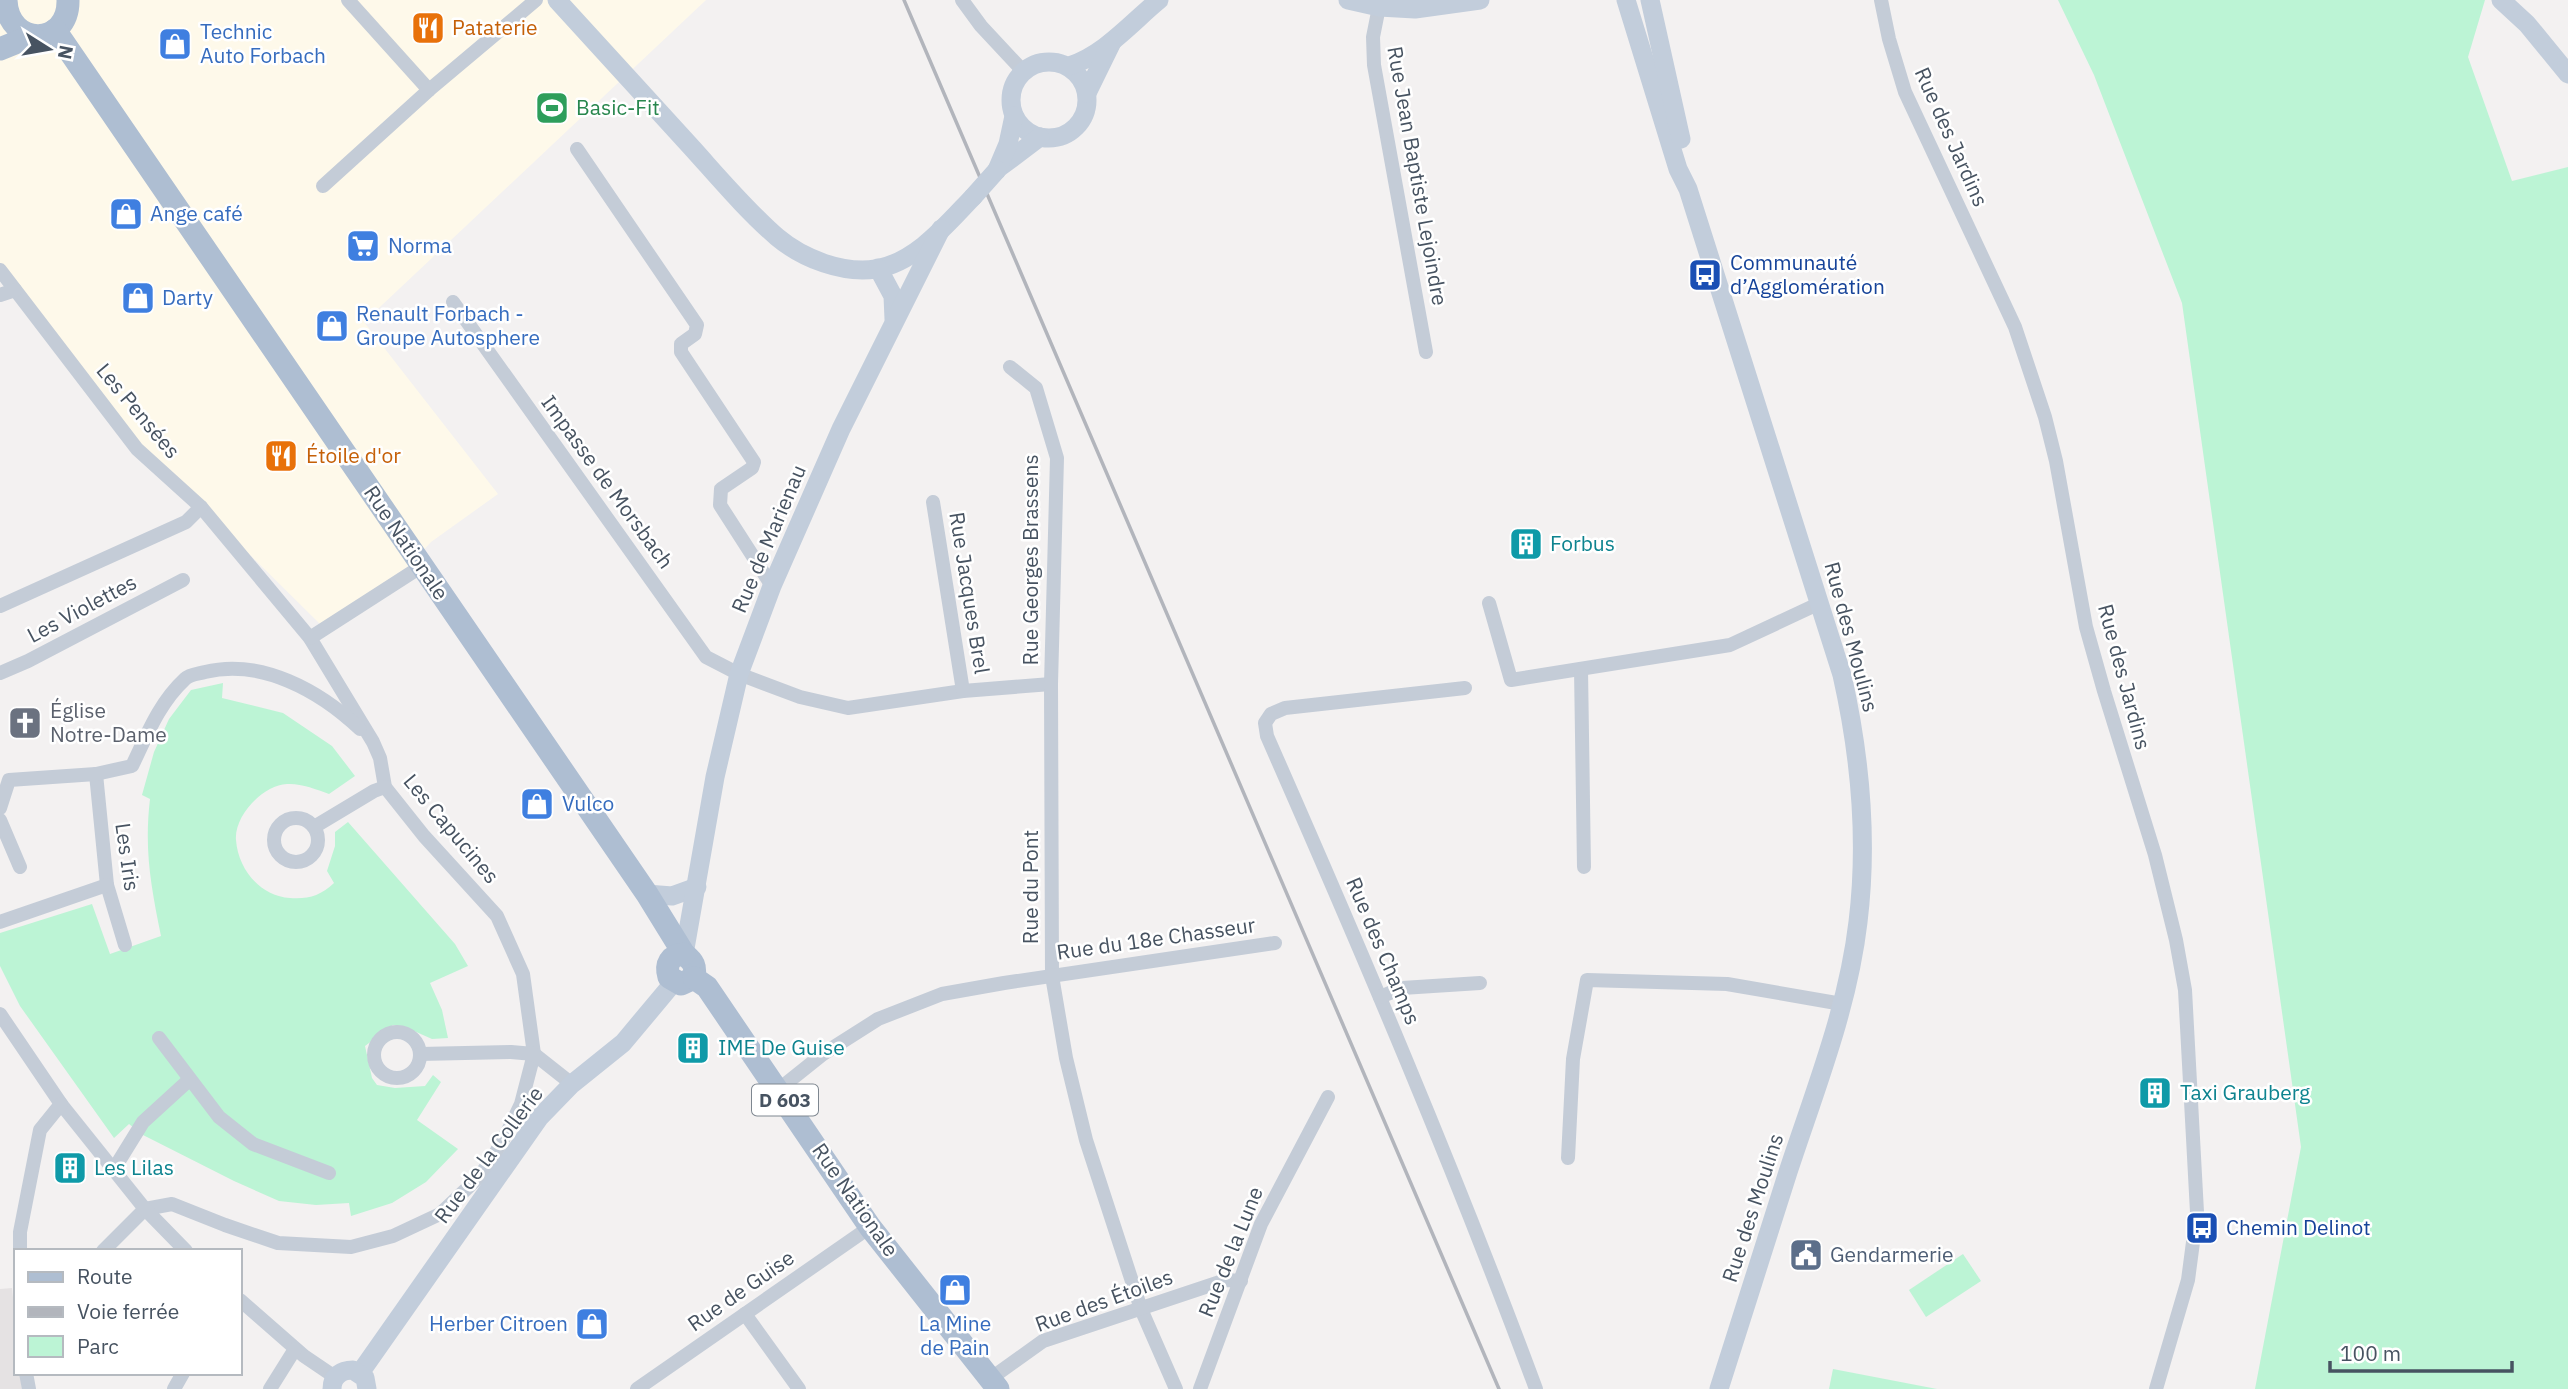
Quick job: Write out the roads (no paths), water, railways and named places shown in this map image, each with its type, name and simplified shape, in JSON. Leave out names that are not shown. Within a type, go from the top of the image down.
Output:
[{"type":"main road","points":[[0,5],[6,0]]},
{"type":"main road","points":[[6,0],[6,12],[12,23],[20,32],[32,36]]},
{"type":"main road","points":[[0,49],[55,30],[64,21],[68,0]]},
{"type":"main road","points":[[557,0],[778,239],[824,263],[848,268],[878,268],[912,254],[941,229],[997,170],[1040,137]]},
{"type":"main road","points":[[1069,66],[1082,63],[1158,0]]},
{"type":"main road","points":[[1348,0],[1379,7],[1415,9],[1480,0]]},
{"type":"main road","name":"Rue des Moulins","points":[[1626,0],[1678,169],[1688,189],[1820,603],[1849,704],[1861,806],[1862,872],[1858,921],[1842,1004],[1719,1389]]},
{"type":"main road","name":"Rue des Moulins","points":[[1650,0],[1679,127],[1688,189]]},
{"type":"main road","points":[[2501,0],[2527,24],[2568,74]]},
{"type":"main road","name":"Rue Nationale","points":[[55,30],[647,894],[661,918],[680,969],[707,987],[870,1227],[994,1384]]},
{"type":"main road","points":[[1014,116],[1029,133],[1040,137],[1064,135],[1075,128],[1083,118],[1087,93],[1114,38]]},
{"type":"main road","points":[[997,170],[1009,144],[1014,116],[1011,92],[1023,71],[1033,64],[1045,61],[1069,66],[1077,74],[1087,93]]},
{"type":"main road","name":"Rue de Marienau","points":[[680,969],[715,777],[739,674],[772,586],[841,429],[941,229]]},
{"type":"main road","points":[[878,268],[893,296],[894,320]]},
{"type":"main road","points":[[647,894],[672,897],[697,887]]},
{"type":"main road","name":"Rue de la Collerie","points":[[363,1381],[540,1118],[572,1084],[623,1043],[680,969]]},
{"type":"main road","points":[[334,1383],[346,1370],[363,1381]]},
{"type":"street","points":[[348,0],[429,90]]},
{"type":"street","points":[[323,186],[429,90],[536,0]]},
{"type":"street","points":[[962,0],[981,26],[1023,71]]},
{"type":"street","name":"Rue des Jardins","points":[[1881,0],[1889,40],[1905,92],[2015,327],[2045,417],[2056,461],[2086,627],[2155,855],[2176,940],[2185,990],[2197,1212],[2188,1280],[2156,1389]]},
{"type":"street","name":"Rue Jean Baptiste Lejoindre","points":[[1379,7],[1373,37],[1374,65],[1426,352]]},
{"type":"street","points":[[577,149],[697,325],[695,334],[681,344],[681,352],[754,462],[752,468],[721,489],[720,505],[772,586]]},
{"type":"street","name":"Les Pensées","points":[[0,271],[137,449],[201,507],[310,638]]},
{"type":"street","points":[[0,295],[15,290]]},
{"type":"street","name":"Impasse de Morsbach","points":[[453,302],[706,657],[739,674]]},
{"type":"street","name":"Rue Georges Brassens","points":[[1010,368],[1036,388],[1057,458],[1051,684]]},
{"type":"street","name":"Rue Jacques Brel","points":[[933,502],[963,691]]},
{"type":"street","points":[[0,606],[186,522],[201,507]]},
{"type":"street","points":[[310,638],[422,566]]},
{"type":"street","name":"Les Violettes","points":[[0,673],[183,580]]},
{"type":"street","points":[[1489,603],[1511,680],[1730,645],[1820,603]]},
{"type":"street","name":"Les Capucines","points":[[145,1209],[172,1204],[278,1243],[351,1247],[393,1236],[440,1214],[479,1177],[495,1154],[521,1104],[534,1054],[523,974],[497,916],[424,836],[386,787],[380,758],[373,742],[310,638]]},
{"type":"street","points":[[0,808],[9,780],[96,774],[132,766],[161,706],[187,677],[222,667],[262,671],[297,684],[346,716],[373,742]]},
{"type":"street","points":[[1581,669],[1584,867]]},
{"type":"street","points":[[739,674],[800,697],[848,708],[963,691],[1051,684]]},
{"type":"street","name":"Rue du Pont","points":[[1051,684],[1052,976],[1066,1058],[1086,1140],[1142,1309],[1176,1389]]},
{"type":"street","name":"Rue des Champs","points":[[1465,688],[1285,708],[1272,714],[1265,723],[1267,736],[1380,996],[1501,1296],[1535,1389]]},
{"type":"street","name":"Les Iris","points":[[96,774],[107,885],[125,945]]},
{"type":"street","points":[[314,827],[374,791],[386,787]]},
{"type":"street","points":[[0,820],[20,867]]},
{"type":"street","points":[[0,922],[107,885]]},
{"type":"street","name":"Rue du 18e Chasseur","points":[[778,1090],[823,1054],[878,1019],[942,994],[1275,943]]},
{"type":"street","points":[[1568,1158],[1573,1059],[1587,980],[1727,984],[1842,1004]]},
{"type":"street","name":"Rue des Champs","points":[[1380,996],[1402,988],[1480,983]]},
{"type":"street","points":[[0,1014],[61,1104],[145,1209],[184,1249]]},
{"type":"street","points":[[159,1038],[219,1117],[253,1144],[330,1173]]},
{"type":"street","points":[[421,1054],[534,1054],[572,1084]]},
{"type":"street","points":[[114,1169],[143,1122],[189,1080]]},
{"type":"street","name":"Rue de la Lune","points":[[1200,1389],[1261,1224],[1328,1097]]},
{"type":"street","points":[[20,1249],[20,1232],[40,1130],[61,1104]]},
{"type":"street","points":[[105,1249],[145,1209]]},
{"type":"street","name":"Rue de Guise","points":[[637,1389],[870,1227]]},
{"type":"street","name":"Rue des Étoiles","points":[[994,1384],[1043,1341],[1226,1280],[1241,1281]]},
{"type":"street","points":[[243,1310],[295,1349],[334,1383]]},
{"type":"street","points":[[745,1314],[799,1389]]},
{"type":"street","points":[[270,1389],[295,1349]]},
{"type":"railway","points":[[904,0],[1499,1389]]},
{"type":"place","name":"Pataterie","points":[[428,28]]},
{"type":"place","name":"Technic Auto Forbach","points":[[175,44]]},
{"type":"place","name":"Basic-Fit","points":[[552,108]]},
{"type":"place","name":"Ange café","points":[[126,214]]},
{"type":"place","name":"Norma","points":[[363,246]]},
{"type":"place","name":"Communauté d’Agglomération","points":[[1705,275]]},
{"type":"place","name":"Darty","points":[[138,298]]},
{"type":"place","name":"Renault Forbach - Groupe Autosphere","points":[[332,326]]},
{"type":"place","name":"Étoile d'or","points":[[281,456]]},
{"type":"place","name":"Forbus","points":[[1526,544]]},
{"type":"place","name":"Église Notre-Dame","points":[[25,723]]},
{"type":"place","name":"Vulco","points":[[537,804]]},
{"type":"place","name":"IME De Guise","points":[[693,1048]]},
{"type":"place","name":"Taxi Grauberg","points":[[2155,1093]]},
{"type":"place","name":"Les Lilas","points":[[70,1168]]},
{"type":"place","name":"Chemin Delinot","points":[[2202,1228]]},
{"type":"place","name":"Gendarmerie","points":[[1806,1255]]},
{"type":"place","name":"La Mine de Pain","points":[[955,1290]]},
{"type":"place","name":"Herber Citroen","points":[[592,1324]]}]
